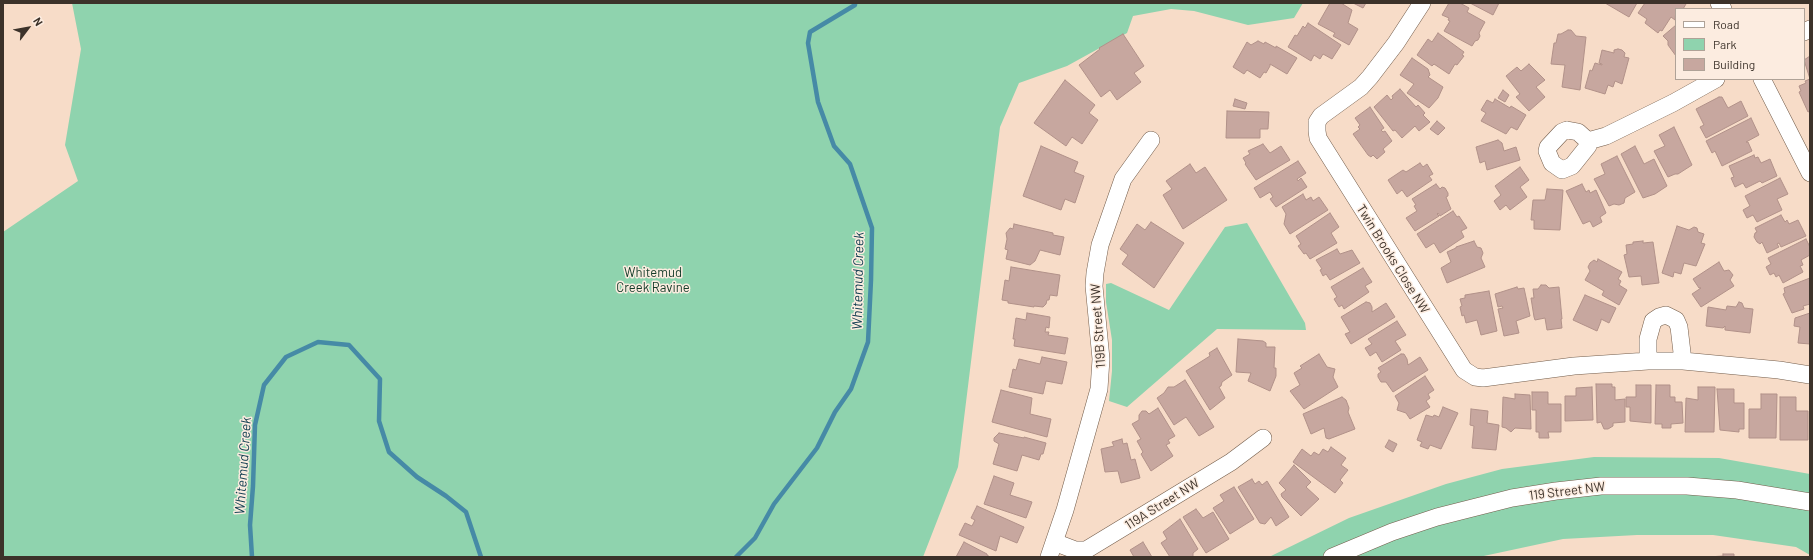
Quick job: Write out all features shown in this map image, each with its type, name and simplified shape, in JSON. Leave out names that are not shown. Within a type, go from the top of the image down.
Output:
[{"type":"street","name":"Twin Brooks Close NW","points":[[1422,3],[1396,43],[1370,77],[1361,87],[1321,116],[1317,122],[1317,131],[1318,138],[1458,362],[1470,375],[1483,378],[1574,366],[1648,361],[1683,361],[1779,370],[1810,376]]},
{"type":"street","points":[[1588,141],[1606,136],[1674,103],[1714,80]]},
{"type":"street","points":[[1763,80],[1810,172]]},
{"type":"street","name":"119B Street NW","points":[[1052,550],[1099,389],[1102,359],[1094,286],[1100,245],[1123,179],[1151,140]]},
{"type":"street","points":[[1648,361],[1648,339],[1653,321],[1666,315],[1676,320],[1679,327],[1683,361]]},
{"type":"street","name":"119A Street NW","points":[[1052,550],[1086,550],[1231,462],[1263,438]]},
{"type":"street","name":"119 Street NW","points":[[1332,557],[1392,532],[1437,516],[1512,498],[1556,491],[1601,486],[1687,486],[1737,490],[1810,502]]},
{"type":"green space","name":"Whitemud Creek Ravine","points":[[72,3],[1303,3],[1294,18],[1248,25],[1194,11],[1171,9],[1133,16],[1127,33],[1067,66],[1019,83],[1000,127],[958,467],[923,557],[3,557],[3,232],[78,181],[65,145],[81,49]]},
{"type":"green space","points":[[1247,223],[1305,323],[1306,330],[1217,329],[1127,407],[1109,401],[1112,371],[1112,340],[1106,302],[1106,284],[1111,283],[1169,310],[1225,227]]},
{"type":"green space","points":[[1594,457],[1719,458],[1810,474],[1810,555],[1796,547],[1713,535],[1637,535],[1563,539],[1479,557],[1269,557],[1349,518],[1446,484],[1502,469]]},
{"type":"building","points":[[1330,3],[1341,3],[1352,10],[1348,23],[1358,29],[1349,45],[1333,36],[1335,33],[1318,24]]},
{"type":"building","points":[[1353,3],[1366,3],[1363,8]]},
{"type":"building","points":[[1449,3],[1460,3],[1469,8],[1467,12],[1485,22],[1479,33],[1480,36],[1478,40],[1475,41],[1472,46],[1444,31],[1450,21],[1448,20],[1449,18],[1442,15]]},
{"type":"building","points":[[1470,3],[1499,3],[1493,15]]},
{"type":"building","points":[[1605,3],[1637,3],[1629,17]]},
{"type":"building","points":[[1645,3],[1686,4],[1684,8],[1675,8],[1675,20],[1671,17],[1662,31],[1660,30],[1658,33],[1645,23],[1647,19],[1638,13]]},
{"type":"building","points":[[1308,23],[1341,45],[1332,59],[1323,54],[1320,59],[1314,55],[1311,61],[1288,47],[1295,35],[1297,36],[1303,26],[1305,28]]},
{"type":"building","points":[[1675,26],[1675,55],[1668,45],[1668,41],[1663,36]]},
{"type":"building","points":[[1571,30],[1576,36],[1586,37],[1580,90],[1562,87],[1565,65],[1551,64],[1554,43],[1556,43],[1558,34]]},
{"type":"building","points":[[1438,33],[1464,52],[1462,55],[1464,56],[1457,65],[1455,64],[1449,74],[1434,64],[1432,66],[1417,55],[1428,39],[1432,42]]},
{"type":"building","points":[[1123,34],[1144,66],[1134,73],[1141,82],[1117,100],[1110,90],[1101,97],[1079,65],[1100,49],[1099,48]]},
{"type":"building","points":[[1258,41],[1264,44],[1265,42],[1276,48],[1276,46],[1297,58],[1287,74],[1270,64],[1266,73],[1264,72],[1260,78],[1247,70],[1244,74],[1233,67],[1247,42],[1251,45]]},
{"type":"building","points":[[1618,49],[1625,53],[1624,57],[1629,58],[1622,84],[1615,81],[1613,87],[1608,85],[1605,94],[1585,88],[1590,70],[1592,71],[1595,63],[1602,65],[1599,63],[1602,50],[1614,53],[1614,50]]},
{"type":"building","points":[[1810,56],[1810,79],[1805,63],[1805,59]]},
{"type":"building","points":[[1412,58],[1428,69],[1430,75],[1428,77],[1443,87],[1438,98],[1429,108],[1407,93],[1414,84],[1400,75]]},
{"type":"building","points":[[1529,64],[1545,80],[1536,87],[1545,97],[1529,111],[1516,97],[1520,94],[1506,76],[1517,67],[1521,71]]},
{"type":"building","points":[[1810,79],[1810,111],[1808,112],[1799,92],[1801,91],[1799,86],[1806,83],[1805,81]]},
{"type":"building","points":[[1065,80],[1095,105],[1089,113],[1098,120],[1082,144],[1072,137],[1066,146],[1034,123]]},
{"type":"building","points":[[1400,89],[1416,107],[1418,105],[1425,113],[1423,115],[1430,122],[1419,131],[1415,126],[1402,138],[1395,130],[1393,131],[1374,107],[1387,95],[1391,100],[1393,98],[1392,96]]},
{"type":"building","points":[[1503,90],[1509,95],[1505,102],[1498,98]]},
{"type":"building","points":[[1719,97],[1722,97],[1728,108],[1741,101],[1748,116],[1706,138],[1700,127],[1704,125],[1696,109]]},
{"type":"building","points":[[1235,99],[1247,103],[1245,109],[1233,106]]},
{"type":"building","points":[[1495,99],[1526,115],[1517,130],[1511,127],[1506,134],[1481,121],[1486,113],[1481,110],[1487,100],[1493,103]]},
{"type":"building","points":[[1370,107],[1384,128],[1381,130],[1383,132],[1385,131],[1392,141],[1383,149],[1385,152],[1377,159],[1373,155],[1371,157],[1368,155],[1353,134],[1360,129],[1358,127],[1360,125],[1355,118]]},
{"type":"building","points":[[1227,111],[1269,112],[1268,129],[1260,129],[1260,138],[1226,138]]},
{"type":"building","points":[[1751,118],[1759,135],[1746,142],[1748,142],[1752,151],[1722,166],[1715,151],[1712,153],[1706,141]]},
{"type":"building","points":[[1437,121],[1445,128],[1438,135],[1430,129]]},
{"type":"building","points":[[1674,127],[1692,165],[1678,174],[1668,177],[1654,151],[1665,146],[1659,135]]},
{"type":"building","points":[[1498,140],[1502,143],[1504,151],[1516,147],[1520,160],[1487,170],[1485,161],[1480,163],[1476,147]]},
{"type":"building","points":[[1263,144],[1270,153],[1281,146],[1290,160],[1256,180],[1245,164],[1246,163],[1243,158],[1250,154],[1248,151]]},
{"type":"building","points":[[1041,146],[1078,162],[1074,172],[1084,176],[1075,203],[1065,199],[1061,210],[1023,196]]},
{"type":"building","points":[[1635,146],[1644,164],[1654,159],[1667,186],[1655,194],[1643,198],[1621,154]]},
{"type":"building","points":[[1754,155],[1755,158],[1758,157],[1761,163],[1770,159],[1777,176],[1762,183],[1760,181],[1746,188],[1743,183],[1735,187],[1731,178],[1734,177],[1729,166]]},
{"type":"building","points":[[1617,156],[1635,192],[1625,198],[1624,203],[1609,206],[1594,179],[1605,174],[1601,164]]},
{"type":"building","points":[[1298,161],[1306,173],[1297,179],[1298,181],[1301,178],[1307,187],[1276,207],[1270,199],[1273,197],[1270,192],[1260,198],[1254,188]]},
{"type":"building","points":[[1420,163],[1423,167],[1427,164],[1433,174],[1429,176],[1432,180],[1407,197],[1402,190],[1397,194],[1388,180],[1403,170],[1406,172]]},
{"type":"building","points":[[1190,164],[1196,173],[1205,167],[1227,200],[1183,229],[1163,195],[1172,189],[1166,181]]},
{"type":"building","points":[[1520,167],[1529,180],[1520,187],[1527,197],[1510,210],[1506,205],[1500,210],[1494,201],[1501,195],[1495,186]]},
{"type":"building","points":[[1780,178],[1788,194],[1777,199],[1782,210],[1757,222],[1753,215],[1747,218],[1743,210],[1750,206],[1745,196]]},
{"type":"building","points":[[1436,184],[1440,189],[1442,187],[1445,188],[1448,193],[1448,196],[1446,197],[1451,209],[1440,216],[1438,213],[1437,214],[1439,216],[1415,231],[1406,218],[1417,211],[1414,206],[1416,205],[1412,199]]},
{"type":"building","points":[[1582,184],[1586,192],[1589,190],[1590,193],[1596,190],[1606,213],[1600,217],[1602,222],[1593,227],[1590,221],[1583,224],[1566,191]]},
{"type":"building","points":[[1547,189],[1563,190],[1560,230],[1534,229],[1534,220],[1531,220],[1533,200],[1545,200]]},
{"type":"building","points":[[1303,194],[1306,200],[1311,197],[1313,201],[1319,197],[1328,210],[1290,234],[1284,224],[1286,214],[1282,207]]},
{"type":"building","points":[[1453,211],[1457,217],[1459,216],[1467,228],[1461,231],[1464,237],[1440,253],[1434,243],[1426,248],[1417,234]]},
{"type":"building","points":[[1330,213],[1339,227],[1331,233],[1337,243],[1310,259],[1298,246],[1301,244],[1296,236]]},
{"type":"building","points":[[1781,215],[1785,222],[1787,220],[1789,224],[1798,220],[1806,236],[1781,247],[1779,243],[1777,244],[1779,247],[1767,253],[1762,242],[1760,244],[1754,237],[1755,233],[1757,232],[1755,228]]},
{"type":"building","points":[[1151,222],[1184,243],[1154,288],[1122,264],[1128,255],[1120,249],[1137,224],[1145,230]]},
{"type":"building","points":[[1014,224],[1064,237],[1060,255],[1040,250],[1035,261],[1030,265],[1006,259],[1008,250],[1005,249],[1007,239],[1006,233],[1010,228],[1013,229]]},
{"type":"building","points":[[1677,226],[1689,230],[1694,227],[1697,228],[1698,232],[1704,234],[1701,243],[1705,244],[1696,266],[1684,263],[1681,274],[1674,272],[1673,277],[1662,273]]},
{"type":"building","points":[[1806,239],[1810,247],[1810,255],[1801,260],[1803,265],[1800,266],[1803,272],[1783,283],[1779,275],[1776,277],[1774,273],[1770,275],[1766,267],[1771,264],[1768,258]]},
{"type":"building","points":[[1474,241],[1477,247],[1481,248],[1483,253],[1481,258],[1485,267],[1447,283],[1441,268],[1451,262],[1447,252],[1456,247]]},
{"type":"building","points":[[1643,241],[1643,243],[1653,242],[1659,283],[1642,285],[1641,276],[1629,277],[1624,255],[1627,254],[1626,245],[1633,244],[1633,242]]},
{"type":"building","points":[[1337,249],[1340,254],[1352,250],[1360,263],[1330,280],[1326,274],[1323,276],[1320,270],[1322,269],[1316,260]]},
{"type":"building","points":[[1598,259],[1622,272],[1618,279],[1621,281],[1619,285],[1627,290],[1619,305],[1602,295],[1604,291],[1585,280],[1590,271],[1588,267],[1590,263],[1594,260],[1597,262]]},
{"type":"building","points":[[1719,262],[1724,271],[1729,270],[1733,275],[1730,280],[1734,286],[1701,307],[1692,294],[1701,288],[1699,288],[1693,279]]},
{"type":"building","points":[[1011,267],[1060,275],[1057,296],[1050,295],[1049,300],[1047,300],[1043,307],[1008,303],[1008,301],[1002,300],[1005,280],[1009,281]]},
{"type":"building","points":[[1363,268],[1372,282],[1365,286],[1369,292],[1344,309],[1342,305],[1339,307],[1334,299],[1337,297],[1331,287]]},
{"type":"building","points":[[1810,278],[1810,304],[1803,306],[1804,309],[1792,313],[1783,294],[1785,293],[1784,288]]},
{"type":"building","points":[[1541,285],[1546,285],[1549,288],[1559,287],[1562,328],[1547,330],[1545,318],[1535,320],[1531,298],[1534,298],[1533,289],[1538,289]]},
{"type":"building","points":[[1517,287],[1518,289],[1524,288],[1530,316],[1516,321],[1519,333],[1504,336],[1498,309],[1503,308],[1502,306],[1498,307],[1495,294]]},
{"type":"building","points":[[1489,291],[1497,331],[1481,335],[1477,320],[1466,323],[1464,315],[1462,316],[1460,299],[1465,298],[1465,295]]},
{"type":"building","points":[[1585,295],[1616,308],[1609,323],[1601,319],[1597,331],[1573,320]]},
{"type":"building","points":[[1366,302],[1370,303],[1372,312],[1386,303],[1395,317],[1351,344],[1345,334],[1350,332],[1341,317]]},
{"type":"building","points":[[1739,302],[1742,303],[1744,308],[1753,309],[1750,333],[1725,330],[1725,326],[1723,328],[1706,326],[1708,307],[1726,310],[1727,306],[1736,307]]},
{"type":"building","points":[[1027,313],[1050,317],[1049,328],[1046,327],[1045,332],[1049,332],[1048,335],[1068,338],[1065,354],[1014,346],[1015,339],[1013,339],[1016,318],[1026,320]]},
{"type":"building","points":[[1810,313],[1810,344],[1798,343],[1800,327],[1794,326],[1795,318]]},
{"type":"building","points":[[1397,321],[1406,335],[1395,341],[1401,350],[1382,362],[1376,352],[1370,356],[1365,348],[1372,344],[1368,339]]},
{"type":"building","points":[[1238,339],[1263,341],[1266,343],[1266,347],[1275,347],[1274,368],[1276,368],[1276,376],[1270,391],[1248,381],[1251,373],[1236,372]]},
{"type":"building","points":[[1217,348],[1232,375],[1222,382],[1221,386],[1219,387],[1225,398],[1210,410],[1186,371],[1210,356],[1209,353]]},
{"type":"building","points":[[1319,354],[1327,367],[1335,369],[1333,377],[1338,387],[1304,409],[1290,391],[1300,385],[1294,373],[1302,368],[1300,366]]},
{"type":"building","points":[[1401,354],[1404,354],[1408,365],[1420,357],[1428,370],[1393,392],[1386,382],[1381,382],[1378,374],[1381,372],[1378,368]]},
{"type":"building","points":[[1042,357],[1067,362],[1062,384],[1046,381],[1043,394],[1009,387],[1013,369],[1016,370],[1019,359],[1040,364]]},
{"type":"building","points":[[1425,376],[1434,390],[1428,394],[1430,398],[1426,401],[1430,407],[1410,419],[1406,413],[1397,410],[1399,403],[1395,396]]},
{"type":"building","points":[[1185,380],[1214,427],[1199,436],[1186,417],[1174,425],[1157,398],[1164,393],[1168,387],[1174,387]]},
{"type":"building","points":[[1596,384],[1612,384],[1612,387],[1615,387],[1615,400],[1625,399],[1625,422],[1613,423],[1613,426],[1608,429],[1604,429],[1601,422],[1597,423]]},
{"type":"building","points":[[1636,385],[1651,385],[1651,423],[1630,421],[1630,407],[1626,407],[1626,397],[1636,397]]},
{"type":"building","points":[[1656,385],[1670,385],[1670,397],[1675,397],[1675,402],[1682,402],[1683,423],[1671,424],[1671,428],[1662,428],[1662,424],[1655,424]]},
{"type":"building","points":[[1592,387],[1593,420],[1565,421],[1565,396],[1576,396],[1576,388]]},
{"type":"building","points":[[1698,387],[1715,387],[1714,432],[1685,432],[1686,398],[1698,400]]},
{"type":"building","points":[[1717,389],[1734,389],[1734,403],[1744,403],[1744,429],[1739,429],[1739,432],[1720,430]]},
{"type":"building","points":[[1001,390],[1032,398],[1030,414],[1051,419],[1047,437],[992,422]]},
{"type":"building","points":[[1532,392],[1548,392],[1548,404],[1561,404],[1561,432],[1548,432],[1549,438],[1539,438],[1539,432],[1536,432],[1536,410],[1532,410]]},
{"type":"building","points":[[1515,394],[1530,395],[1531,429],[1515,428],[1511,432],[1502,427],[1503,397],[1515,399]]},
{"type":"building","points":[[1761,394],[1777,394],[1776,438],[1749,438],[1749,409],[1761,409]]},
{"type":"building","points":[[1342,397],[1346,400],[1349,408],[1348,412],[1355,429],[1329,439],[1326,438],[1324,428],[1311,434],[1303,414]]},
{"type":"building","points":[[1780,397],[1796,397],[1796,411],[1808,411],[1808,440],[1780,440]]},
{"type":"building","points":[[1443,407],[1458,413],[1441,449],[1430,445],[1428,449],[1420,446],[1422,442],[1417,440],[1426,415],[1433,417],[1434,415],[1439,417]]},
{"type":"building","points":[[1158,408],[1175,436],[1168,440],[1170,443],[1166,445],[1173,456],[1151,471],[1141,454],[1143,452],[1137,441],[1141,439],[1132,424],[1139,420],[1139,415],[1142,411],[1146,411],[1149,414]]},
{"type":"building","points":[[1471,409],[1488,411],[1487,423],[1499,425],[1496,450],[1472,448],[1474,426],[1470,425]]},
{"type":"building","points":[[999,433],[1024,437],[1046,443],[1043,454],[1041,454],[1039,460],[1022,455],[1017,471],[993,464],[999,444],[994,441],[994,438]]},
{"type":"building","points":[[1122,439],[1123,444],[1127,443],[1131,460],[1135,459],[1140,478],[1121,483],[1118,471],[1105,472],[1101,449],[1114,446],[1112,442]]},
{"type":"building","points":[[1389,440],[1397,444],[1393,452],[1385,447]]},
{"type":"building","points":[[1331,447],[1346,458],[1341,465],[1348,470],[1340,480],[1343,483],[1335,493],[1293,462],[1302,449],[1311,456],[1314,452],[1319,455],[1323,449],[1328,452]]},
{"type":"building","points":[[1294,465],[1311,482],[1306,487],[1319,499],[1301,516],[1282,497],[1281,494],[1286,490],[1279,483]]},
{"type":"building","points":[[994,476],[1014,483],[1010,495],[1032,502],[1026,518],[984,504]]},
{"type":"building","points":[[1252,479],[1255,484],[1259,481],[1262,485],[1267,481],[1289,517],[1276,526],[1271,517],[1265,524],[1260,523],[1238,487]]},
{"type":"building","points":[[1234,487],[1254,519],[1230,534],[1213,508],[1224,501],[1220,495]]},
{"type":"building","points":[[977,506],[1024,527],[1017,543],[1000,536],[996,551],[959,535],[965,523],[972,526],[975,520],[971,518]]},
{"type":"building","points":[[1196,509],[1203,518],[1213,512],[1229,539],[1206,553],[1183,517]]},
{"type":"building","points":[[1180,519],[1198,549],[1193,553],[1193,557],[1170,557],[1161,543],[1167,539],[1163,532]]},
{"type":"building","points":[[964,542],[987,554],[990,557],[956,557]]},
{"type":"building","points":[[1143,542],[1152,557],[1134,557],[1130,550]]},
{"type":"building","points":[[1723,554],[1734,554],[1734,557],[1708,557],[1723,556]]},
{"type":"waterway","name":"Whitemud Creek","points":[[736,557],[755,538],[774,504],[817,448],[835,412],[851,389],[868,342],[872,228],[850,164],[834,146],[818,102],[808,43],[810,32],[855,5],[855,3]]},
{"type":"waterway","name":"Whitemud Creek","points":[[252,557],[250,525],[255,425],[264,385],[286,357],[318,342],[349,345],[380,379],[379,421],[389,452],[417,477],[446,496],[466,512],[481,557]]}]
